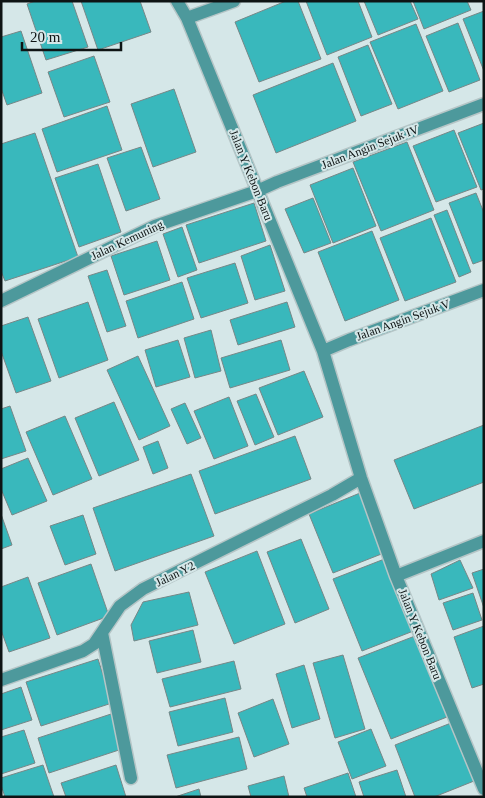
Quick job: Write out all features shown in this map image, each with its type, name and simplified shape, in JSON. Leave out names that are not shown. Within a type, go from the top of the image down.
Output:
[{"type":"street","name":"Jalan Y Kebon Baru","points":[[177,1],[187,18],[323,351],[361,478],[396,576],[484,789]]},
{"type":"street","points":[[187,18],[234,1]]},
{"type":"street","name":"Jalan Angin Sejuk IV","points":[[257,191],[286,178],[484,104]]},
{"type":"street","name":"Jalan Kemuning","points":[[1,301],[155,226],[257,191]]},
{"type":"street","name":"Jalan Angin Sejuk V","points":[[323,351],[484,290]]},
{"type":"street","name":"Jalan Y2","points":[[1,680],[83,651],[94,644],[120,606],[143,589],[332,495],[361,478]]},
{"type":"street","points":[[396,576],[484,541]]},
{"type":"street","points":[[102,633],[131,778]]},
{"type":"building","points":[[35,1],[72,1],[88,47],[46,60],[27,4]]},
{"type":"building","points":[[81,1],[140,1],[151,32],[98,50]]},
{"type":"building","points":[[286,1],[298,1],[321,59],[259,82],[235,22]]},
{"type":"building","points":[[306,1],[358,1],[372,37],[327,55]]},
{"type":"building","points":[[364,1],[410,1],[418,19],[378,35]]},
{"type":"building","points":[[413,1],[467,1],[471,10],[424,29]]},
{"type":"building","points":[[484,11],[484,71],[463,19]]},
{"type":"building","points":[[458,23],[480,80],[449,92],[426,36]]},
{"type":"building","points":[[416,24],[443,91],[398,109],[370,42]]},
{"type":"building","points":[[21,31],[42,93],[7,105],[1,88],[1,37]]},
{"type":"building","points":[[368,45],[392,104],[361,116],[338,57]]},
{"type":"building","points":[[94,56],[110,102],[64,117],[48,72]]},
{"type":"building","points":[[333,63],[356,121],[276,153],[253,95]]},
{"type":"building","points":[[174,89],[196,152],[153,167],[131,104]]},
{"type":"building","points":[[107,106],[122,150],[57,172],[42,129]]},
{"type":"building","points":[[484,123],[484,189],[481,190],[458,133]]},
{"type":"building","points":[[454,130],[477,187],[436,202],[413,146]]},
{"type":"building","points":[[35,133],[78,257],[5,281],[1,271],[1,144]]},
{"type":"building","points":[[407,142],[434,210],[381,231],[353,162]]},
{"type":"building","points":[[141,147],[160,199],[126,211],[107,158]]},
{"type":"building","points":[[98,164],[121,232],[79,247],[55,178]]},
{"type":"building","points":[[353,168],[376,226],[333,243],[310,185]]},
{"type":"building","points":[[476,193],[484,213],[484,260],[473,264],[449,203]]},
{"type":"building","points":[[313,198],[331,243],[304,253],[285,209]]},
{"type":"building","points":[[254,203],[266,241],[199,263],[186,225]]},
{"type":"building","points":[[447,210],[471,272],[459,277],[434,215]]},
{"type":"building","points":[[431,218],[456,282],[405,301],[380,238]]},
{"type":"building","points":[[182,227],[197,270],[178,277],[163,234]]},
{"type":"building","points":[[372,231],[399,300],[345,321],[318,252]]},
{"type":"building","points":[[157,241],[170,280],[124,295],[111,256]]},
{"type":"building","points":[[270,245],[285,291],[255,300],[241,256]]},
{"type":"building","points":[[235,263],[248,303],[201,318],[187,278]]},
{"type":"building","points":[[107,270],[126,326],[107,332],[88,276]]},
{"type":"building","points":[[182,282],[194,319],[138,338],[126,301]]},
{"type":"building","points":[[88,302],[108,360],[59,378],[38,319]]},
{"type":"building","points":[[287,302],[295,327],[238,345],[230,320]]},
{"type":"building","points":[[28,317],[51,381],[16,393],[1,351],[1,326]]},
{"type":"building","points":[[211,330],[221,371],[195,378],[184,338]]},
{"type":"building","points":[[178,340],[190,377],[156,387],[145,350]]},
{"type":"building","points":[[281,340],[290,370],[230,388],[221,358]]},
{"type":"building","points":[[138,356],[170,426],[139,440],[107,370]]},
{"type":"building","points":[[304,371],[323,417],[278,435],[259,388]]},
{"type":"building","points":[[256,394],[274,437],[255,445],[237,401]]},
{"type":"building","points":[[229,397],[248,446],[214,459],[194,411]]},
{"type":"building","points":[[114,402],[139,460],[99,476],[75,418]]},
{"type":"building","points":[[185,403],[201,438],[187,444],[171,409]]},
{"type":"building","points":[[10,406],[26,451],[1,459],[1,409]]},
{"type":"building","points":[[65,416],[92,479],[53,495],[26,432]]},
{"type":"building","points":[[484,425],[484,482],[414,509],[394,460]]},
{"type":"building","points":[[295,436],[311,479],[215,514],[199,471]]},
{"type":"building","points":[[158,441],[168,468],[153,474],[143,447]]},
{"type":"building","points":[[28,458],[47,501],[12,515],[1,489],[1,469]]},
{"type":"building","points":[[191,474],[214,536],[115,571],[93,508]]},
{"type":"building","points":[[360,493],[384,553],[333,573],[309,514]]},
{"type":"building","points":[[1,514],[12,545],[1,549]]},
{"type":"building","points":[[83,515],[96,554],[65,565],[50,526]]},
{"type":"building","points":[[301,539],[329,609],[295,623],[267,552]]},
{"type":"building","points":[[257,551],[285,624],[234,644],[205,572]]},
{"type":"building","points":[[387,558],[416,630],[362,651],[333,579]]},
{"type":"building","points":[[460,560],[473,588],[439,600],[431,574]]},
{"type":"building","points":[[91,564],[109,616],[57,635],[38,583]]},
{"type":"building","points":[[484,569],[484,608],[472,573]]},
{"type":"building","points":[[28,577],[50,638],[9,652],[1,630],[1,587]]},
{"type":"building","points":[[189,592],[198,625],[134,641],[131,625],[143,602]]},
{"type":"building","points":[[473,593],[482,620],[453,630],[443,603]]},
{"type":"building","points":[[484,626],[484,684],[472,688],[454,637]]},
{"type":"building","points":[[193,630],[201,662],[157,673],[149,641]]},
{"type":"building","points":[[415,636],[447,717],[391,739],[358,658]]},
{"type":"building","points":[[343,655],[365,729],[335,738],[313,663]]},
{"type":"building","points":[[98,659],[112,703],[41,726],[26,682]]},
{"type":"building","points":[[234,661],[241,689],[170,707],[162,679]]},
{"type":"building","points":[[304,665],[320,719],[292,728],[276,674]]},
{"type":"building","points":[[21,687],[32,720],[1,730],[1,694]]},
{"type":"building","points":[[225,698],[233,732],[178,746],[169,712]]},
{"type":"building","points":[[273,699],[289,744],[254,757],[238,713]]},
{"type":"building","points":[[111,714],[122,749],[49,773],[38,738]]},
{"type":"building","points":[[451,723],[474,781],[434,797],[415,797],[395,745]]},
{"type":"building","points":[[371,729],[386,766],[352,779],[338,742]]},
{"type":"building","points":[[24,730],[35,763],[1,774],[1,737]]},
{"type":"building","points":[[239,737],[247,769],[176,788],[167,755]]},
{"type":"building","points":[[43,765],[54,797],[5,797],[1,778]]},
{"type":"building","points":[[116,765],[126,797],[66,797],[61,783]]},
{"type":"building","points":[[397,770],[406,797],[364,797],[359,782]]},
{"type":"building","points":[[348,773],[356,797],[307,797],[304,788]]},
{"type":"building","points":[[284,776],[289,797],[251,797],[248,786]]},
{"type":"building","points":[[199,789],[201,797],[175,797]]}]
